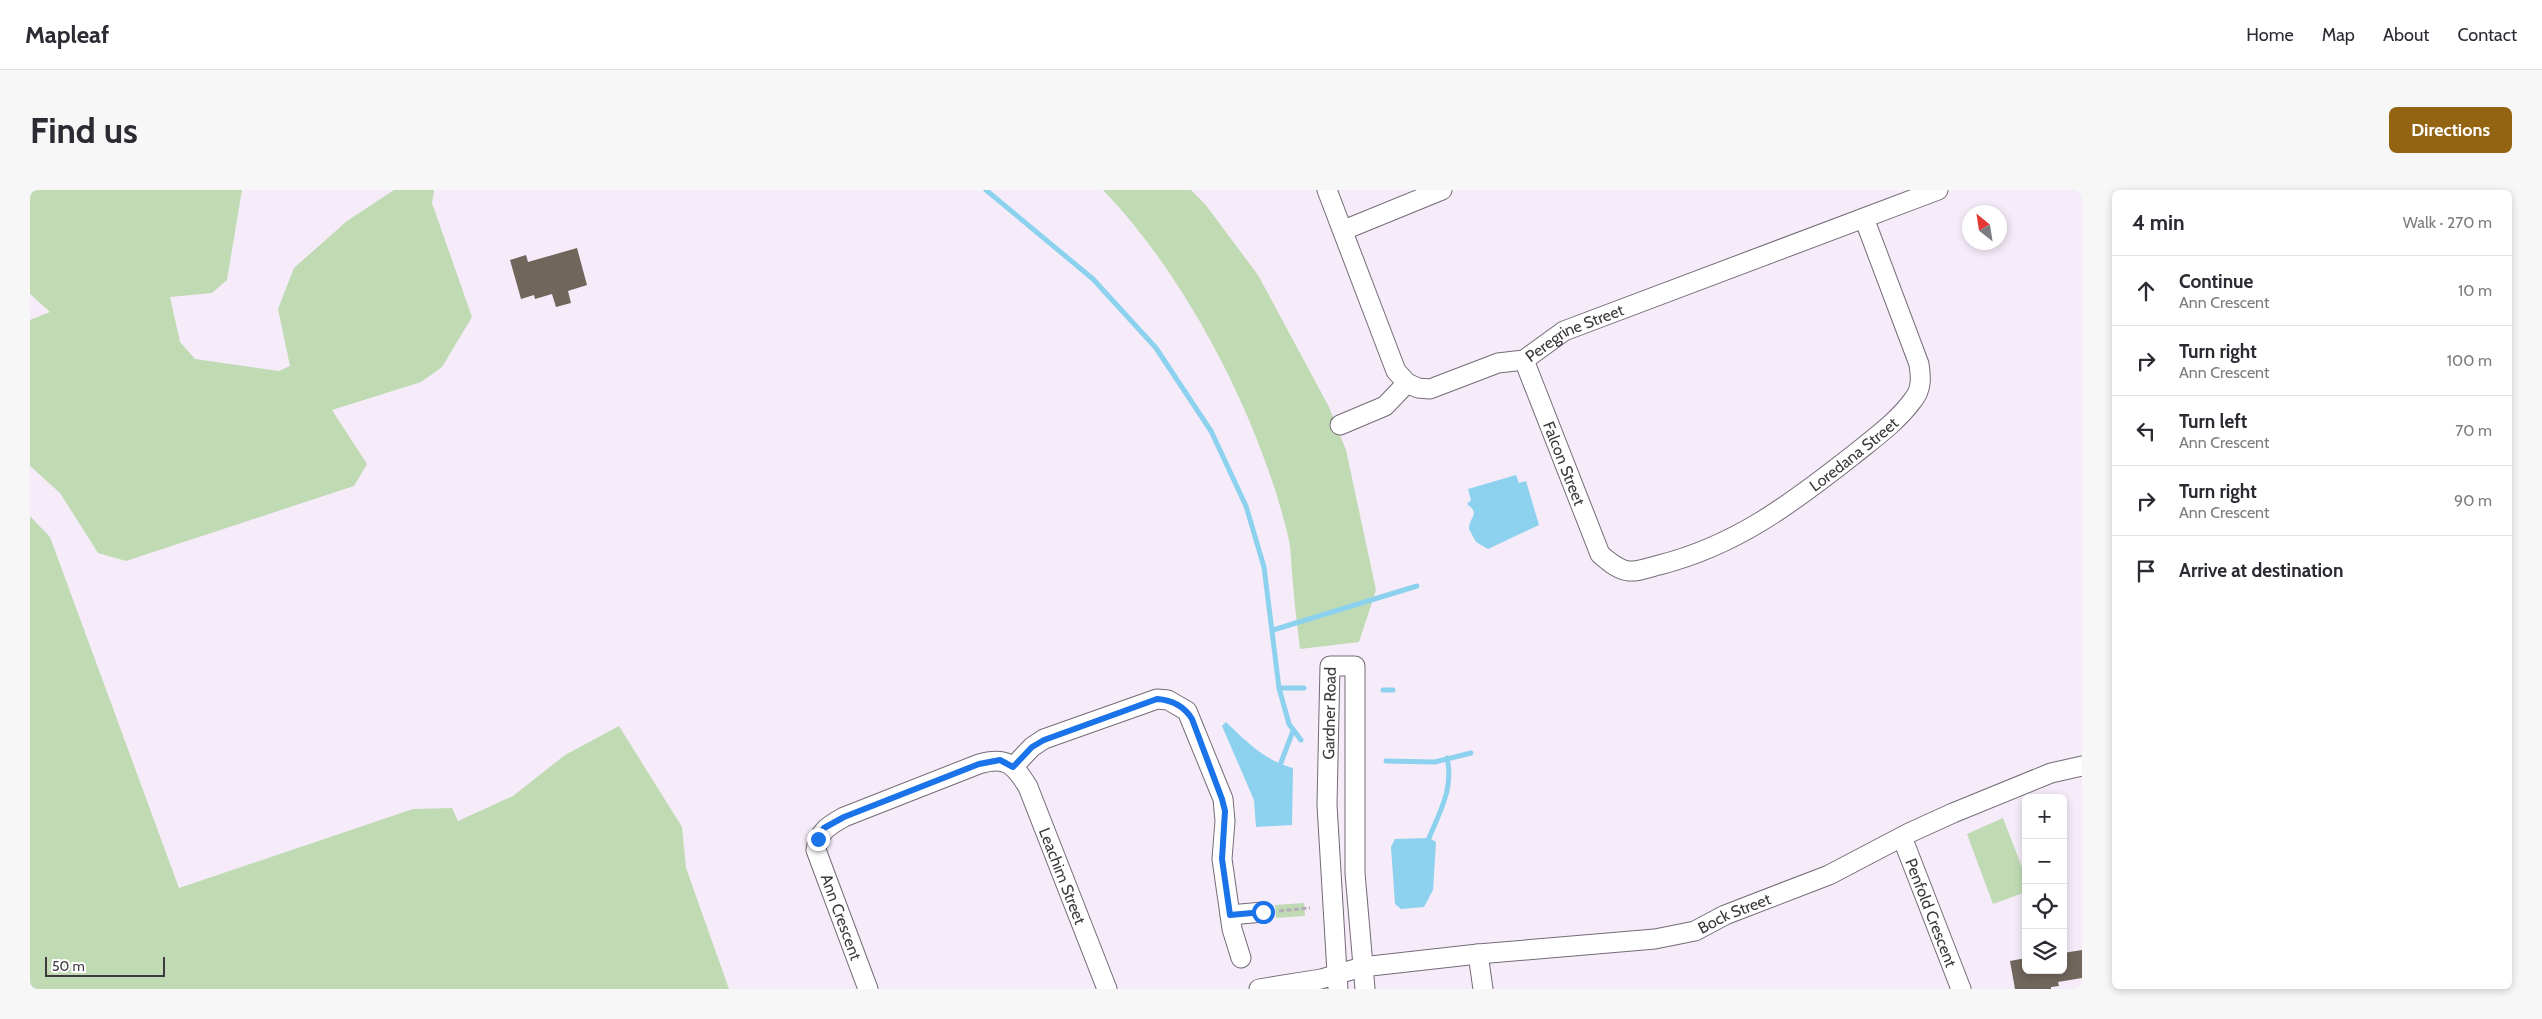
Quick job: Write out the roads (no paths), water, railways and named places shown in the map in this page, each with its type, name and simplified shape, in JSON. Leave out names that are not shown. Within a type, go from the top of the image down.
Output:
[{"type":"street","points":[[1327,190],[1344,230],[1396,371],[1407,383],[1384,406],[1340,425]]},
{"type":"street","points":[[1344,230],[1442,190]]},
{"type":"street","name":"Peregrine Street","points":[[1407,383],[1418,388],[1430,389],[1498,363],[1524,360],[1564,331],[1938,190]]},
{"type":"street","name":"Loredana Street","points":[[1612,564],[1629,571],[1650,567],[1700,554],[1748,531],[1808,491],[1885,430],[1914,399],[1922,382],[1919,364],[1864,218]]},
{"type":"street","name":"Falcon Street","points":[[1524,360],[1600,554],[1612,564]]},
{"type":"street","name":"Gardner Road","points":[[1337,982],[1327,805],[1330,666],[1355,666],[1355,873],[1365,989]]},
{"type":"street","points":[[1013,767],[1032,747],[1044,740],[1157,699],[1179,704],[1192,719],[1222,799],[1225,821],[1222,859],[1230,915],[1241,958]]},
{"type":"street","name":"Ann Crescent","points":[[868,989],[816,850],[818,839],[824,828],[844,817],[979,764],[1000,760],[1013,767]]},
{"type":"street","name":"Bock Street","points":[[1258,989],[1337,982],[1362,967],[1478,954],[1655,939],[1694,931],[1725,915],[1829,875],[1902,837],[2051,773],[2082,766]]},
{"type":"street","name":"Leachim Street","points":[[1013,767],[1028,787],[1107,989]]},
{"type":"street","name":"Penfold Crescent","points":[[1902,837],[1961,989]]},
{"type":"street","points":[[1230,915],[1263,912]]},
{"type":"street","points":[[1478,954],[1483,989]]},
{"type":"water","points":[[1516,475],[1519,483],[1526,481],[1539,525],[1488,549],[1476,542],[1469,529],[1474,513],[1467,504],[1471,500],[1468,489]]},
{"type":"water","points":[[1226,722],[1265,756],[1293,768],[1292,825],[1256,827],[1254,800],[1222,726]]},
{"type":"water","points":[[1429,838],[1436,842],[1433,890],[1424,907],[1401,909],[1395,904],[1391,847],[1395,839]]},
{"type":"waterway","points":[[986,190],[1093,279],[1156,348],[1211,431],[1246,506],[1264,567],[1279,688],[1289,724],[1301,740]]},
{"type":"waterway","points":[[1273,630],[1417,586]]},
{"type":"waterway","points":[[1279,688],[1304,688]]},
{"type":"waterway","points":[[1383,690],[1393,690]]},
{"type":"waterway","points":[[1280,765],[1293,731]]},
{"type":"waterway","points":[[1386,761],[1435,762],[1471,753]]},
{"type":"waterway","points":[[1429,838],[1445,799],[1449,779],[1447,758]]}]
